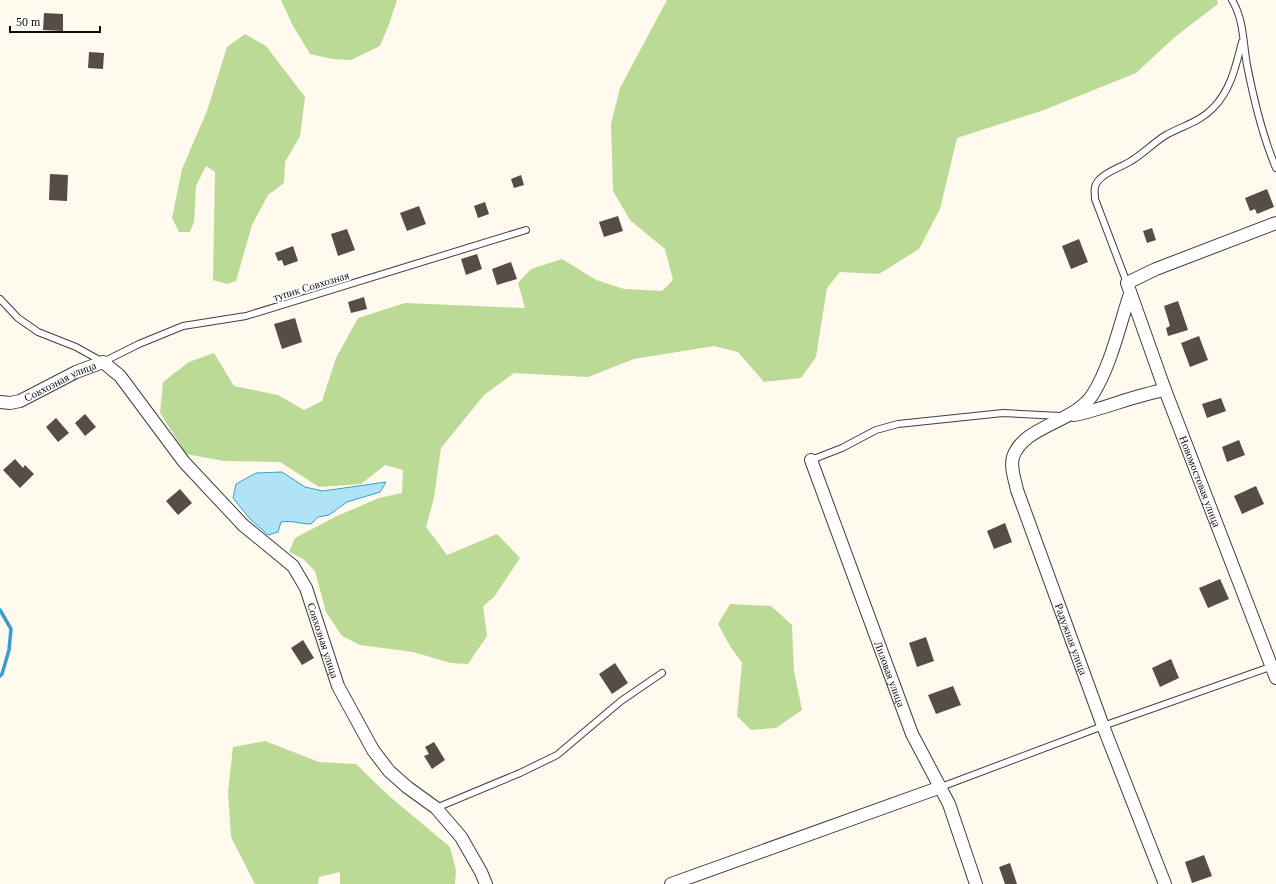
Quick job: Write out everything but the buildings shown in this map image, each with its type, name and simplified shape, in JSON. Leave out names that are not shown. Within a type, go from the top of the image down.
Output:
[{"type":"street","points":[[1067,417],[1081,408],[1092,396],[1102,378],[1129,289],[1156,269],[1276,223]]},
{"type":"street","name":"Новомостовая улица","points":[[1129,289],[1165,390],[1274,666],[1276,678]]},
{"type":"street","name":"Совхозная улица","points":[[0,402],[10,403],[20,401],[76,372],[103,362],[120,376],[184,462],[243,525],[293,566],[306,588],[338,686],[373,750],[389,771],[407,787],[436,808],[461,837],[481,872],[486,884]]},
{"type":"street","points":[[1067,417],[1090,412],[1148,392],[1165,390]]},
{"type":"street","name":"Радужная улица","points":[[1067,417],[1034,433],[1018,447],[1013,457],[1012,467],[1017,490],[1103,726],[1165,884]]},
{"type":"street","name":"Лиловая улица","points":[[811,460],[912,734],[949,804],[976,884]]},
{"type":"street","points":[[671,884],[941,787]]},
{"type":"lane","points":[[1232,0],[1242,24],[1242,42],[1264,138],[1276,168]]},
{"type":"lane","points":[[1129,289],[1095,199],[1094,189],[1097,182],[1105,174],[1132,161],[1165,136],[1202,118],[1214,108],[1226,91],[1234,72],[1242,42]]},
{"type":"lane","name":"тупик Совхозная","points":[[103,362],[139,344],[183,326],[246,316],[526,230]]},
{"type":"lane","points":[[0,299],[18,318],[38,332],[76,347],[103,362]]},
{"type":"lane","points":[[811,460],[842,448],[876,430],[898,424],[1003,413],[1067,417]]},
{"type":"lane","points":[[941,787],[1103,726],[1274,666]]},
{"type":"lane","points":[[436,808],[513,776],[557,755],[621,701],[662,673]]},
{"type":"green space","points":[[281,0],[397,0],[380,46],[351,60],[332,59],[310,54],[292,24]]},
{"type":"green space","points":[[667,0],[1217,0],[1218,4],[1176,36],[1136,73],[1044,110],[957,138],[940,209],[919,249],[879,274],[840,272],[827,288],[816,357],[801,378],[764,382],[738,352],[714,346],[634,359],[588,377],[514,373],[484,395],[441,448],[434,498],[426,527],[447,555],[497,534],[520,558],[494,597],[483,606],[487,636],[468,664],[451,663],[413,652],[360,645],[342,636],[326,612],[315,571],[303,559],[289,552],[295,538],[337,516],[379,498],[402,493],[403,470],[385,465],[361,484],[319,487],[280,462],[224,461],[186,454],[160,413],[163,382],[189,362],[214,353],[234,386],[278,395],[304,410],[322,401],[336,358],[358,318],[405,303],[525,308],[518,283],[531,269],[562,259],[596,280],[624,289],[662,291],[673,280],[665,249],[630,220],[613,191],[611,124],[620,88]]},
{"type":"green space","points":[[245,34],[266,46],[305,97],[300,136],[285,162],[284,183],[268,195],[252,225],[236,281],[227,284],[213,280],[215,172],[206,166],[196,186],[194,222],[190,232],[179,232],[172,218],[182,169],[207,111],[227,47]]},
{"type":"green space","points":[[730,604],[771,606],[792,625],[794,671],[802,710],[776,728],[751,730],[737,716],[742,663],[730,646],[718,624]]},
{"type":"green space","points":[[265,741],[319,762],[356,764],[389,796],[450,847],[456,870],[455,884],[340,884],[340,872],[319,877],[318,884],[255,884],[231,837],[228,792],[233,747]]},
{"type":"water","points":[[282,472],[305,487],[323,491],[386,482],[380,492],[347,502],[329,515],[318,517],[311,524],[289,521],[281,522],[278,532],[268,535],[250,519],[233,498],[236,484],[256,473]]},
{"type":"waterway","points":[[0,610],[11,629],[9,650],[2,674],[0,676]]}]
